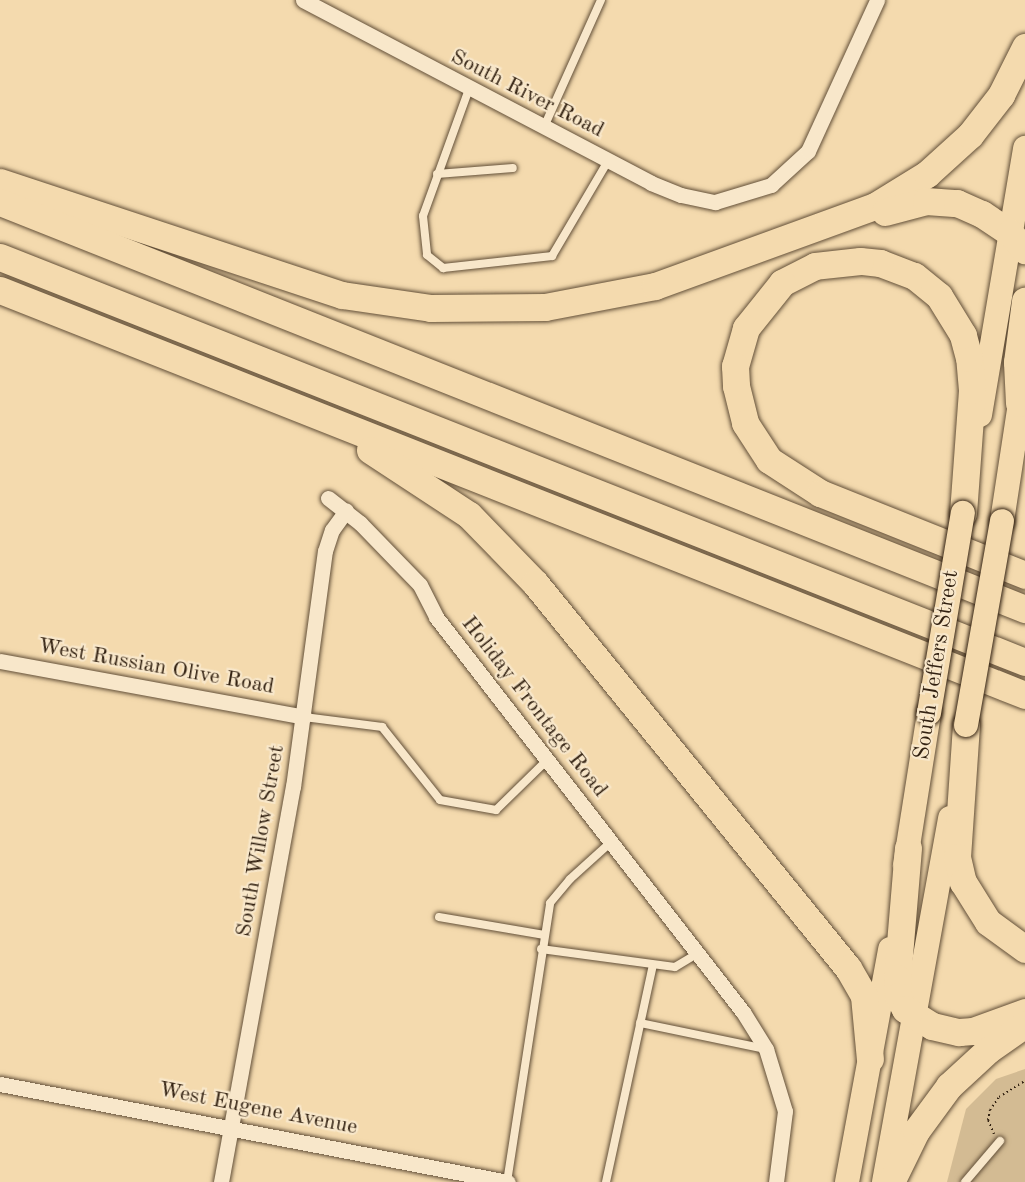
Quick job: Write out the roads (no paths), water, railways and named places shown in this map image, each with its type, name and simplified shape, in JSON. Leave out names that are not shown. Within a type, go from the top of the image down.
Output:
[{"type":"highway","points":[[732,261],[875,206],[927,174],[970,135],[988,112],[1025,47]]},
{"type":"highway","name":"South Jeffers Street","points":[[847,1182],[908,848],[963,513],[1018,241],[1025,148]]},
{"type":"highway","points":[[0,182],[297,283],[342,296],[431,308],[506,310],[564,304],[655,286],[926,201],[947,201],[970,207],[1018,241]]},
{"type":"highway","points":[[0,202],[1025,609]]},
{"type":"highway","points":[[0,257],[1025,662]]},
{"type":"highway","points":[[963,513],[972,390],[969,358],[963,335],[939,296],[914,276],[861,261],[815,266],[782,283],[746,328],[735,366],[736,386],[745,423],[769,460],[820,493],[1025,575]]},
{"type":"highway","points":[[0,290],[1025,695]]},
{"type":"highway","points":[[1020,403],[1017,362],[1025,301]]},
{"type":"highway","name":"South Jeffers Street","points":[[884,1182],[1002,521],[1025,369]]},
{"type":"highway","points":[[248,388],[334,430],[416,478],[469,515],[535,584],[848,968],[864,996],[870,1059]]},
{"type":"highway","points":[[966,725],[957,857],[963,882],[988,922],[1025,949]]},
{"type":"highway","points":[[908,848],[897,985],[900,1002],[913,1017],[959,1032],[973,1031],[1025,1012]]},
{"type":"highway","points":[[891,1182],[916,1131],[949,1086],[982,1054],[1025,1024]]},
{"type":"street","name":"South River Road","points":[[303,0],[608,161],[681,195],[716,202],[738,197],[771,184],[808,151],[877,0]]},
{"type":"street","name":"Holiday Frontage Road","points":[[328,498],[346,511],[420,585],[436,617],[546,761],[698,953],[766,1049],[785,1111],[776,1182]]},
{"type":"street","name":"South Willow Street","points":[[221,1182],[304,717],[325,551],[332,530],[346,511]]},
{"type":"street","name":"West Russian Olive Road","points":[[0,661],[304,717]]},
{"type":"street","name":"West Eugene Avenue","points":[[0,1084],[231,1127],[487,1180],[507,1182]]},
{"type":"lane","points":[[544,128],[601,0]]},
{"type":"lane","points":[[469,89],[423,216],[428,255],[442,268],[552,256],[608,161]]},
{"type":"lane","points":[[437,174],[513,168]]},
{"type":"lane","points":[[304,717],[382,727],[440,800],[496,810],[546,761]]},
{"type":"lane","points":[[507,1182],[541,949],[550,903],[570,879],[611,842]]},
{"type":"lane","points":[[439,917],[544,935]]},
{"type":"lane","points":[[541,949],[675,967],[698,953]]},
{"type":"lane","points":[[606,1182],[653,965]]},
{"type":"lane","points":[[640,1023],[766,1049]]},
{"type":"lane","points":[[965,1182],[1000,1141]]}]
